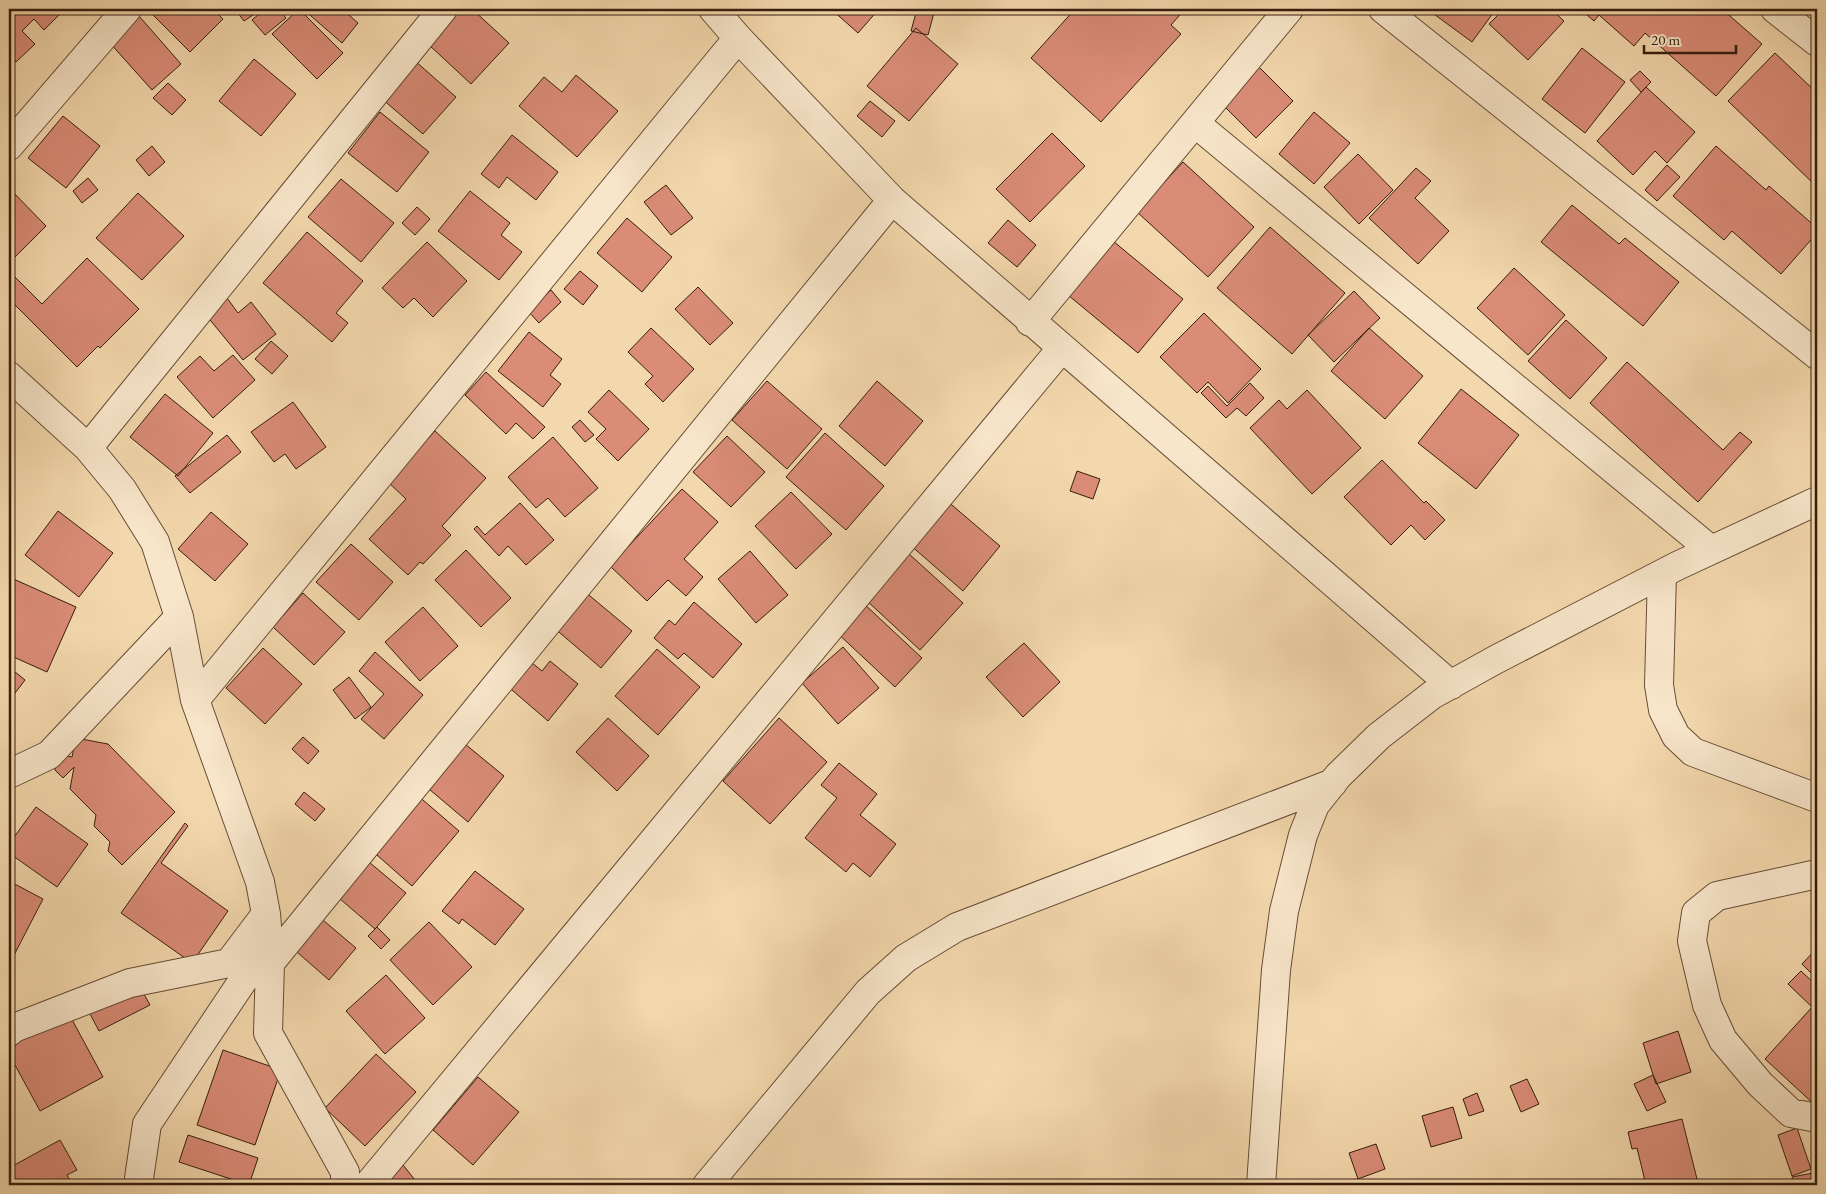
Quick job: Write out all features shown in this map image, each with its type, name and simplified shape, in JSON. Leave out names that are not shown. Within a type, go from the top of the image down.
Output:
[{"type":"street","points":[[9,146],[127,9]]},
{"type":"street","points":[[88,448],[443,9]]},
{"type":"street","points":[[713,9],[738,38],[892,200],[1061,349],[1451,685]]},
{"type":"street","points":[[1030,322],[1289,9]]},
{"type":"street","points":[[1383,9],[1817,355]]},
{"type":"street","points":[[1775,9],[1817,42]]},
{"type":"street","points":[[195,700],[738,38]]},
{"type":"street","points":[[1195,123],[1711,550]]},
{"type":"street","points":[[138,1185],[147,1124],[269,953],[892,200]]},
{"type":"street","points":[[368,1185],[1061,349]]},
{"type":"street","points":[[9,376],[88,448],[122,489],[155,542],[179,617],[195,700],[260,882],[266,914],[269,953],[268,1033],[345,1172],[345,1185]]},
{"type":"street","points":[[1261,1185],[1276,970],[1284,911],[1303,835],[1315,805],[1333,783],[1379,736],[1432,696],[1495,660],[1662,574],[1817,501]]},
{"type":"street","points":[[1662,574],[1659,685],[1663,710],[1676,736],[1693,752],[1817,798]]},
{"type":"street","points":[[9,774],[49,755],[179,617]]},
{"type":"street","points":[[707,1185],[868,992],[906,958],[957,927],[1333,783]]},
{"type":"street","points":[[1817,874],[1717,896],[1696,913],[1692,941],[1707,1005],[1723,1040],[1760,1084],[1791,1113],[1817,1118]]},
{"type":"street","points":[[9,1032],[14,1028],[130,983],[229,963],[266,914]]},
{"type":"building","points":[[9,9],[65,9],[44,30],[34,19],[22,31],[35,44],[16,62],[9,54]]},
{"type":"building","points":[[147,9],[213,9],[223,19],[190,52]]},
{"type":"building","points":[[235,9],[262,9],[244,21]]},
{"type":"building","points":[[265,9],[278,9],[286,18],[265,35],[252,20]]},
{"type":"building","points":[[299,9],[343,53],[317,79],[272,34]]},
{"type":"building","points":[[303,9],[342,9],[358,23],[342,43]]},
{"type":"building","points":[[460,9],[472,9],[509,43],[471,84],[428,44]]},
{"type":"building","points":[[831,9],[879,9],[858,33]]},
{"type":"building","points":[[917,9],[935,9],[928,35],[911,31]]},
{"type":"building","points":[[1075,9],[1185,9],[1171,25],[1181,34],[1101,122],[1031,58]]},
{"type":"building","points":[[1427,9],[1496,9],[1472,42]]},
{"type":"building","points":[[1504,9],[1551,9],[1564,21],[1528,60],[1489,24]]},
{"type":"building","points":[[1580,9],[1722,9],[1762,44],[1716,96],[1645,33],[1634,46],[1599,15],[1594,21]]},
{"type":"building","points":[[139,16],[181,64],[152,90],[109,42]]},
{"type":"building","points":[[916,28],[958,64],[909,121],[867,86]]},
{"type":"building","points":[[1582,48],[1625,82],[1585,133],[1542,99]]},
{"type":"building","points":[[1775,53],[1817,93],[1817,187],[1728,101]]},
{"type":"building","points":[[254,59],[296,94],[261,136],[219,101]]},
{"type":"building","points":[[414,60],[456,97],[423,134],[381,98]]},
{"type":"building","points":[[1255,63],[1293,101],[1256,138],[1218,100]]},
{"type":"building","points":[[1640,71],[1651,82],[1641,92],[1630,80]]},
{"type":"building","points":[[576,75],[618,111],[577,157],[519,106],[544,77],[562,92]]},
{"type":"building","points":[[168,83],[186,100],[172,115],[153,98]]},
{"type":"building","points":[[1646,87],[1695,132],[1667,163],[1655,151],[1633,175],[1597,141]]},
{"type":"building","points":[[870,101],[895,121],[882,137],[857,116]]},
{"type":"building","points":[[380,112],[429,152],[397,192],[348,153]]},
{"type":"building","points":[[1314,112],[1350,143],[1314,184],[1279,154]]},
{"type":"building","points":[[63,116],[100,146],[66,188],[28,158]]},
{"type":"building","points":[[1052,133],[1085,166],[1030,222],[996,189]]},
{"type":"building","points":[[512,135],[558,172],[536,200],[507,177],[499,188],[481,174]]},
{"type":"building","points":[[152,146],[165,162],[149,176],[136,160]]},
{"type":"building","points":[[1716,146],[1766,190],[1769,186],[1817,228],[1817,233],[1781,274],[1732,231],[1724,240],[1673,196]]},
{"type":"building","points":[[1358,154],[1393,190],[1359,224],[1324,187]]},
{"type":"building","points":[[1183,162],[1254,227],[1208,277],[1137,212]]},
{"type":"building","points":[[1667,165],[1680,177],[1657,201],[1645,190]]},
{"type":"building","points":[[1416,168],[1431,181],[1415,198],[1449,231],[1418,264],[1369,218]]},
{"type":"building","points":[[88,178],[98,190],[82,203],[73,191]]},
{"type":"building","points":[[341,179],[394,223],[361,262],[308,217]]},
{"type":"building","points":[[666,185],[693,218],[671,235],[644,202]]},
{"type":"building","points":[[9,188],[46,226],[9,263]]},
{"type":"building","points":[[470,191],[510,223],[501,235],[522,252],[499,280],[438,231]]},
{"type":"building","points":[[138,193],[184,236],[142,280],[96,238]]},
{"type":"building","points":[[1572,205],[1619,244],[1625,238],[1679,282],[1643,326],[1541,242]]},
{"type":"building","points":[[417,207],[430,219],[415,235],[402,223]]},
{"type":"building","points":[[627,218],[672,257],[642,292],[597,253]]},
{"type":"building","points":[[1008,220],[1036,245],[1017,267],[988,243]]},
{"type":"building","points":[[1270,227],[1345,293],[1292,354],[1217,288]]},
{"type":"building","points":[[307,232],[363,281],[336,313],[348,323],[332,342],[263,283]]},
{"type":"building","points":[[1107,236],[1183,299],[1138,353],[1062,290]]},
{"type":"building","points":[[427,242],[467,281],[433,317],[414,298],[403,308],[382,288]]},
{"type":"building","points":[[87,258],[139,309],[100,348],[98,346],[77,367],[15,305],[9,312],[9,271],[42,304]]},
{"type":"building","points":[[1514,268],[1565,315],[1528,355],[1477,308]]},
{"type":"building","points":[[580,271],[598,286],[583,305],[564,289]]},
{"type":"building","points":[[698,287],[733,323],[710,345],[675,309]]},
{"type":"building","points":[[551,290],[561,302],[539,323],[528,311]]},
{"type":"building","points":[[1354,291],[1380,318],[1334,362],[1308,335]]},
{"type":"building","points":[[227,298],[238,313],[251,302],[276,334],[243,360],[206,315]]},
{"type":"building","points":[[1204,313],[1261,369],[1228,403],[1208,382],[1197,393],[1160,357]]},
{"type":"building","points":[[1566,320],[1607,358],[1570,399],[1528,361]]},
{"type":"building","points":[[651,328],[694,369],[663,402],[645,384],[653,376],[628,352]]},
{"type":"building","points":[[1369,328],[1423,376],[1385,419],[1331,371]]},
{"type":"building","points":[[529,332],[562,359],[550,375],[561,384],[543,407],[498,371]]},
{"type":"building","points":[[271,341],[288,356],[272,374],[255,359]]},
{"type":"building","points":[[233,355],[255,380],[213,418],[177,377],[200,356],[214,371]]},
{"type":"building","points":[[1627,362],[1723,450],[1740,432],[1752,442],[1698,502],[1590,403]]},
{"type":"building","points":[[486,372],[545,427],[533,439],[516,423],[506,434],[465,395]]},
{"type":"building","points":[[767,381],[822,429],[787,469],[732,420]]},
{"type":"building","points":[[877,381],[923,421],[885,466],[839,426]]},
{"type":"building","points":[[1250,383],[1264,398],[1246,416],[1237,408],[1226,418],[1201,393],[1208,386],[1227,406]]},
{"type":"building","points":[[1461,389],[1519,435],[1476,489],[1418,443]]},
{"type":"building","points":[[609,390],[649,429],[618,461],[596,439],[606,429],[588,412]]},
{"type":"building","points":[[1307,390],[1361,448],[1312,494],[1250,428],[1279,400],[1287,409]]},
{"type":"building","points":[[165,394],[213,433],[178,476],[130,437]]},
{"type":"building","points":[[293,402],[326,447],[296,469],[285,454],[274,462],[251,432]]},
{"type":"building","points":[[580,420],[594,435],[585,442],[572,427]]},
{"type":"building","points":[[435,431],[486,478],[442,526],[451,535],[423,564],[420,562],[408,575],[369,539],[406,499],[388,482]]},
{"type":"building","points":[[825,433],[884,486],[846,530],[786,477]]},
{"type":"building","points":[[227,435],[241,452],[190,493],[175,476]]},
{"type":"building","points":[[727,436],[765,472],[731,507],[693,472]]},
{"type":"building","points":[[553,437],[598,488],[565,517],[548,498],[536,508],[508,477]]},
{"type":"building","points":[[1382,460],[1424,503],[1426,501],[1445,520],[1425,540],[1411,525],[1391,545],[1344,497]]},
{"type":"building","points":[[1077,471],[1100,479],[1093,499],[1070,491]]},
{"type":"building","points":[[682,489],[718,522],[684,559],[703,577],[686,596],[668,580],[647,601],[610,566]]},
{"type":"building","points":[[791,492],[832,534],[796,569],[755,526]]},
{"type":"building","points":[[946,500],[1000,546],[963,591],[909,544]]},
{"type":"building","points":[[520,503],[554,540],[526,565],[508,546],[499,556],[474,529],[477,526],[485,535]]},
{"type":"building","points":[[58,511],[113,553],[79,597],[25,555]]},
{"type":"building","points":[[211,512],[248,544],[215,581],[178,549]]},
{"type":"building","points":[[351,544],[393,582],[359,620],[316,582]]},
{"type":"building","points":[[466,550],[511,598],[481,627],[435,580]]},
{"type":"building","points":[[750,551],[788,595],[756,623],[718,579]]},
{"type":"building","points":[[908,553],[963,603],[920,650],[866,600]]},
{"type":"building","points":[[9,577],[76,607],[47,672],[9,655]]},
{"type":"building","points":[[584,591],[632,631],[601,668],[553,627]]},
{"type":"building","points":[[303,593],[345,632],[314,665],[273,627]]},
{"type":"building","points":[[861,601],[922,658],[895,687],[834,630]]},
{"type":"building","points":[[694,602],[742,644],[713,678],[684,653],[678,659],[654,638],[669,620],[675,625]]},
{"type":"building","points":[[423,607],[458,646],[420,681],[385,642]]},
{"type":"building","points":[[1024,643],[1060,682],[1023,717],[986,677]]},
{"type":"building","points":[[843,647],[879,688],[838,724],[802,683]]},
{"type":"building","points":[[263,648],[302,684],[265,724],[226,688]]},
{"type":"building","points":[[657,649],[700,687],[658,735],[615,696]]},
{"type":"building","points":[[375,652],[423,695],[384,739],[361,719],[384,694],[359,671]]},
{"type":"building","points":[[526,658],[542,671],[550,661],[578,684],[548,721],[505,684]]},
{"type":"building","points":[[9,667],[25,680],[9,701]]},
{"type":"building","points":[[349,677],[371,707],[355,719],[333,690]]},
{"type":"building","points":[[608,718],[649,756],[617,791],[576,752]]},
{"type":"building","points":[[779,718],[827,762],[770,824],[723,781]]},
{"type":"building","points":[[303,737],[319,751],[308,764],[292,749]]},
{"type":"building","points":[[76,738],[108,744],[175,812],[122,865],[108,851],[110,842],[94,826],[96,815],[70,789],[74,767],[63,778],[55,770],[58,754],[72,757]]},
{"type":"building","points":[[465,744],[504,776],[468,822],[429,789]]},
{"type":"building","points":[[839,763],[877,794],[860,815],[896,844],[870,877],[853,863],[846,872],[805,838],[837,798],[821,785]]},
{"type":"building","points":[[304,792],[325,809],[315,821],[295,804]]},
{"type":"building","points":[[416,794],[459,831],[412,886],[369,848]]},
{"type":"building","points":[[36,807],[88,844],[57,887],[9,853],[9,844]]},
{"type":"building","points":[[185,823],[188,826],[161,863],[228,911],[192,963],[121,913]]},
{"type":"building","points":[[363,857],[406,893],[375,929],[332,892]]},
{"type":"building","points":[[475,871],[524,909],[495,945],[462,919],[459,924],[442,911]]},
{"type":"building","points":[[9,881],[43,899],[11,961],[9,960]]},
{"type":"building","points":[[317,915],[356,948],[329,980],[290,946]]},
{"type":"building","points":[[429,922],[472,967],[433,1005],[390,960]]},
{"type":"building","points":[[377,927],[390,940],[381,949],[368,936]]},
{"type":"building","points":[[1817,948],[1817,979],[1802,964]]},
{"type":"building","points":[[1801,971],[1817,986],[1817,1004],[1813,1008],[1788,984]]},
{"type":"building","points":[[386,975],[425,1018],[385,1054],[346,1011]]},
{"type":"building","points":[[140,987],[150,1005],[99,1031],[89,1012]]},
{"type":"building","points":[[1814,1005],[1817,1008],[1817,1107],[1765,1059]]},
{"type":"building","points":[[69,1014],[103,1077],[40,1111],[9,1054],[9,1047]]},
{"type":"building","points":[[1678,1031],[1691,1072],[1656,1084],[1643,1043]]},
{"type":"building","points":[[223,1050],[281,1070],[255,1145],[197,1125]]},
{"type":"building","points":[[376,1054],[416,1092],[365,1146],[325,1108]]},
{"type":"building","points":[[1653,1075],[1666,1102],[1647,1111],[1634,1084]]},
{"type":"building","points":[[478,1077],[519,1112],[473,1165],[433,1130]]},
{"type":"building","points":[[1527,1079],[1539,1104],[1521,1112],[1510,1086]]},
{"type":"building","points":[[1477,1093],[1484,1111],[1469,1116],[1463,1099]]},
{"type":"building","points":[[1453,1107],[1462,1138],[1431,1147],[1422,1116]]},
{"type":"building","points":[[1682,1119],[1697,1179],[1672,1185],[1646,1185],[1637,1148],[1632,1149],[1628,1132]]},
{"type":"building","points":[[1797,1128],[1811,1169],[1792,1176],[1778,1135]]},
{"type":"building","points":[[188,1135],[258,1158],[249,1185],[179,1162]]},
{"type":"building","points":[[60,1140],[77,1170],[67,1175],[72,1185],[17,1185],[9,1168]]},
{"type":"building","points":[[1376,1144],[1385,1169],[1358,1179],[1349,1153]]},
{"type":"building","points":[[403,1165],[419,1185],[377,1185]]},
{"type":"building","points":[[1813,1173],[1816,1185],[1794,1185],[1792,1177]]}]
